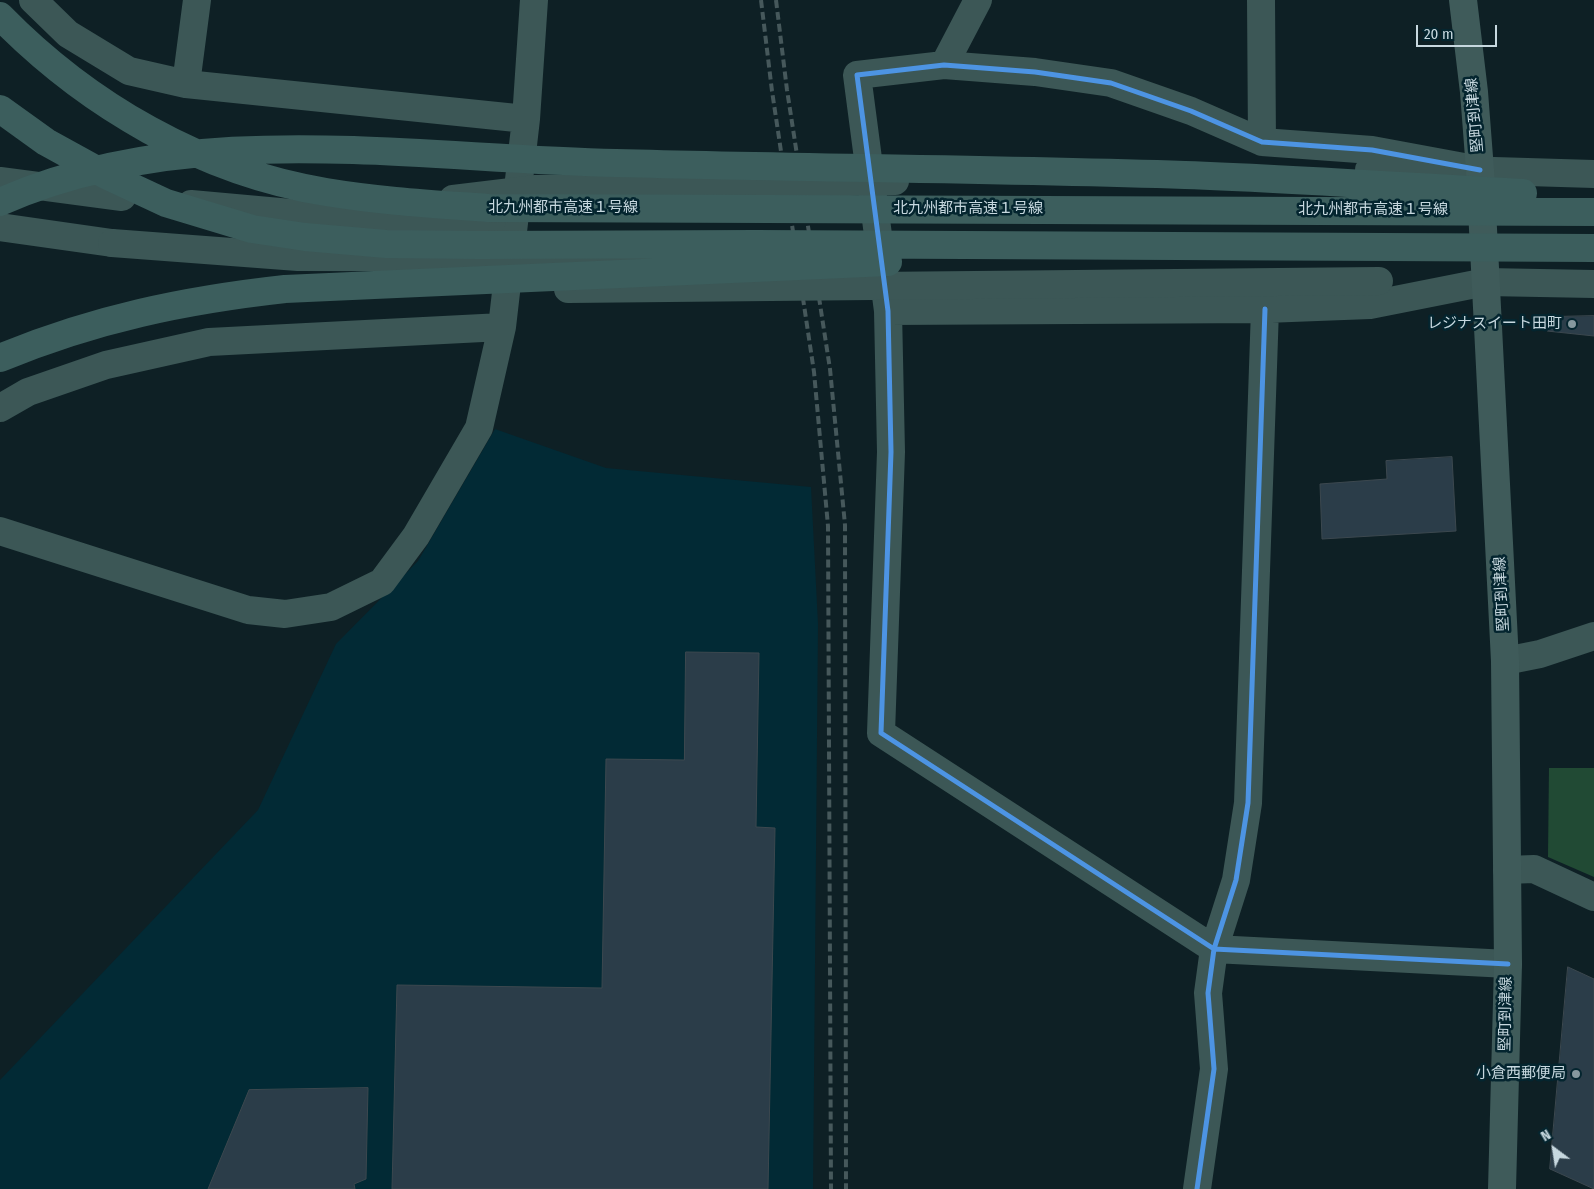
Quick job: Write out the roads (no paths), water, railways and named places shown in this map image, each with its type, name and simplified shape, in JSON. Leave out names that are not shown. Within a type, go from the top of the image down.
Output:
[{"type":"highway","name":"北九州都市高速１号線","points":[[0,16],[27,44],[78,86],[130,120],[190,150],[258,175],[295,185],[324,192],[398,202],[488,208],[1594,212]]},
{"type":"highway","points":[[0,109],[46,142],[106,175],[166,203],[252,229],[305,237],[386,244],[479,245],[1594,248]]},
{"type":"highway","name":"北九州都市高速１号線","points":[[0,202],[83,173],[141,161],[196,154],[300,151],[379,152],[582,163],[1188,175],[1594,197]]},
{"type":"highway","points":[[0,358],[42,341],[100,322],[160,307],[222,296],[285,289],[766,266],[1379,246]]},
{"type":"main road","name":"堅町到津線","points":[[1463,0],[1480,170],[1505,661],[1508,964],[1502,1189]]},
{"type":"street","points":[[33,0],[68,34],[129,71],[186,84],[526,118]]},
{"type":"street","points":[[186,84],[197,0]]},
{"type":"street","points":[[0,531],[248,610],[286,614],[331,607],[382,582],[416,536],[479,428],[502,327],[526,118],[534,0]]},
{"type":"street","points":[[944,65],[978,0]]},
{"type":"street","points":[[1261,0],[1262,142]]},
{"type":"street","points":[[1480,170],[1372,150],[1262,142],[1191,112],[1111,83],[1035,72],[944,65],[857,75],[888,311],[891,452],[881,733],[1214,949],[1508,964]]},
{"type":"street","points":[[313,215],[536,189],[1369,170],[1480,170],[1594,174]]},
{"type":"street","points":[[0,181],[122,197],[313,215],[489,220],[1433,200],[1594,201]]},
{"type":"street","points":[[0,227],[112,242],[298,257],[525,289],[1379,281],[1594,284]]},
{"type":"street","points":[[298,257],[524,259],[1386,256],[1594,260]]},
{"type":"street","points":[[888,311],[1265,309],[1370,305],[1486,282]]},
{"type":"street","points":[[1197,1189],[1214,1069],[1208,993],[1214,949],[1236,880],[1248,803],[1265,309]]},
{"type":"street","points":[[0,408],[28,392],[106,365],[209,342],[502,327]]},
{"type":"street","points":[[1505,661],[1540,654],[1594,636]]},
{"type":"street","points":[[1507,870],[1534,869],[1594,897]]},
{"type":"railway","points":[[761,0],[772,91],[814,372],[828,526],[831,1189]]},
{"type":"railway","points":[[776,0],[787,90],[830,369],[845,525],[846,1189]]},
{"type":"place","name":"レジナスイート田町","points":[[1572,324]]},
{"type":"place","name":"小倉西郵便局","points":[[1576,1074]]}]
